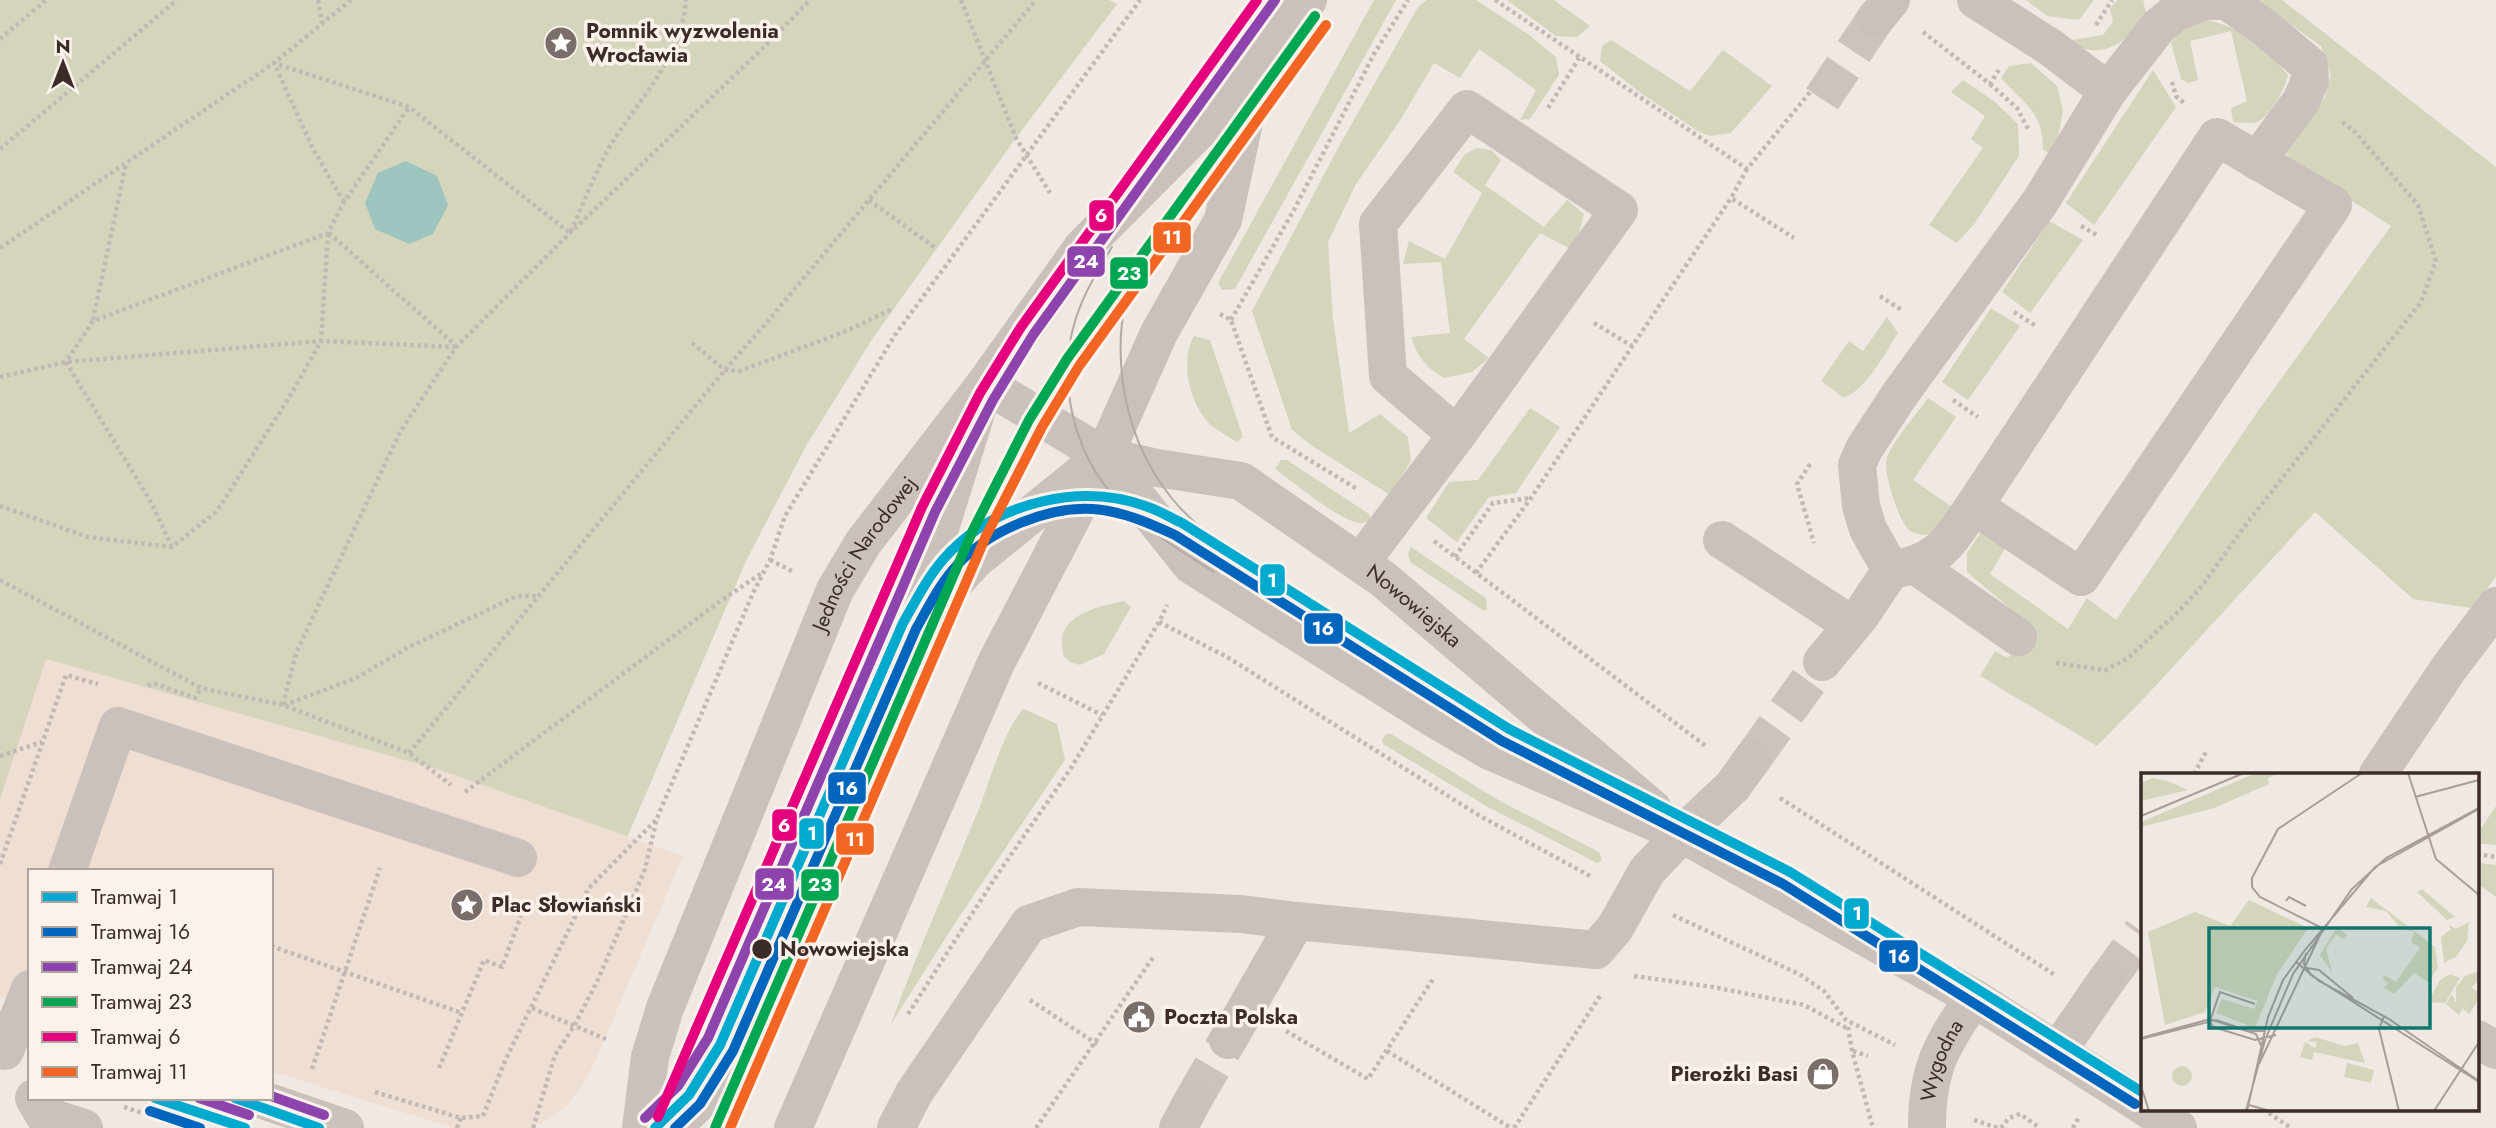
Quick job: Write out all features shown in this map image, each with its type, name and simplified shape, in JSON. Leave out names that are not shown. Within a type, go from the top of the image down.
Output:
[{"type":"street","points":[[1976,0],[2050,47],[2108,91]]},
{"type":"street","points":[[2018,637],[1903,568],[1868,529],[1861,506],[1857,465],[1864,449],[1900,394],[2040,202],[2108,91],[2158,27],[2176,12],[2206,1],[2227,1],[2309,65],[2310,81],[2307,90],[2257,161]]},
{"type":"street","name":"Jedności Narodowej","points":[[640,1128],[650,1056],[665,1008],[835,590],[863,543],[985,384],[1082,248],[1254,75],[1294,4]]},
{"type":"street","name":"Jedności Narodowej","points":[[793,1128],[996,663],[1104,456],[1160,333],[1223,220],[1254,75]]},
{"type":"street","points":[[1360,563],[1457,435],[1619,210],[1467,108],[1378,224],[1388,376],[1457,435]]},
{"type":"street","points":[[1822,662],[1903,568],[1942,551],[2217,137],[2333,205],[2081,577],[1974,506]]},
{"type":"street","points":[[672,1128],[718,1084],[914,626],[941,525],[985,384]]},
{"type":"street","name":"Nowowiejska","points":[[985,384],[1104,456],[1157,468],[1241,481],[1383,579],[1682,834]]},
{"type":"street","points":[[914,626],[975,560],[1104,456]]},
{"type":"street","name":"Nowowiejska","points":[[1104,456],[1191,565],[1433,718],[1490,751],[1682,834],[1974,998],[2141,1104]]},
{"type":"street","points":[[1722,540],[1852,625]]},
{"type":"street","points":[[2379,773],[2449,668],[2496,606]]},
{"type":"street","points":[[68,869],[118,726],[518,858]]},
{"type":"street","points":[[896,1128],[914,1093],[1029,924],[1078,907],[1161,909],[1241,914],[1596,950],[1615,928],[1647,871],[1732,787],[1747,765]]},
{"type":"street","points":[[1237,1024],[1296,921]]},
{"type":"street","points":[[2058,1051],[2106,981]]},
{"type":"street","points":[[28,996],[12,1049],[28,1087]]},
{"type":"street","name":"Wygodna","points":[[1927,1128],[1934,1064],[1947,1036],[1974,998]]},
{"type":"street","points":[[2478,1040],[2496,1050]]},
{"type":"street","points":[[35,1100],[44,1115],[84,1128]]},
{"type":"street","points":[[263,1100],[345,1128]]},
{"type":"street","points":[[2150,1110],[2178,1128]]},
{"type":"path","points":[[0,38],[47,0]]},
{"type":"path","points":[[0,149],[177,0]]},
{"type":"path","points":[[318,0],[323,23]]},
{"type":"path","points":[[0,248],[274,64],[351,0]]},
{"type":"path","points":[[570,233],[608,149],[667,63],[685,16],[686,0]]},
{"type":"path","points":[[283,705],[296,653],[400,432],[456,347],[810,0]]},
{"type":"path","points":[[961,0],[1016,138],[1050,193]]},
{"type":"path","points":[[409,753],[725,370],[1036,0]]},
{"type":"path","points":[[533,1128],[555,1055],[597,982],[645,869],[657,818],[762,573],[770,560],[785,516],[895,335],[1138,0]]},
{"type":"path","points":[[1408,0],[1374,54],[1295,208],[1231,320],[1272,437],[1398,513],[1476,573],[1747,765],[2060,978]]},
{"type":"path","points":[[1495,0],[1747,169]]},
{"type":"path","points":[[1523,146],[1580,58]]},
{"type":"path","points":[[274,64],[409,107],[570,233]]},
{"type":"path","points":[[274,64],[313,149],[344,202]]},
{"type":"path","points":[[2018,637],[2054,663],[2105,670],[2127,659],[2202,586],[2247,523],[2421,302],[2435,261],[2418,205],[2355,132],[2307,90]]},
{"type":"path","points":[[1476,573],[1531,498],[1731,198],[1747,169],[1811,91]]},
{"type":"path","points":[[0,506],[88,537],[172,547],[217,511],[321,341],[328,233],[344,202],[409,107]]},
{"type":"path","points":[[66,362],[93,321],[126,163]]},
{"type":"path","points":[[1731,198],[1794,238]]},
{"type":"path","points":[[869,200],[937,249]]},
{"type":"path","points":[[328,233],[456,347]]},
{"type":"path","points":[[93,321],[328,233]]},
{"type":"path","points":[[1880,296],[1907,313]]},
{"type":"path","points":[[692,343],[725,370],[740,371],[849,330],[894,308]]},
{"type":"path","points":[[0,377],[66,362],[321,341],[456,347]]},
{"type":"path","points":[[66,362],[152,504],[172,547]]},
{"type":"path","points":[[1455,557],[1493,503],[1531,498]]},
{"type":"path","points":[[770,560],[802,575]]},
{"type":"path","points":[[425,827],[463,794],[719,602],[762,573]]},
{"type":"path","points":[[0,580],[201,688],[283,705],[409,753],[463,794]]},
{"type":"path","points":[[283,705],[356,678],[407,648],[517,596],[540,596]]},
{"type":"path","points":[[902,1023],[997,875],[1065,776],[1159,622],[1227,657],[1480,816],[1594,877]]},
{"type":"path","points":[[0,756],[42,742]]},
{"type":"path","points":[[2195,773],[2206,752]]},
{"type":"path","points":[[457,1128],[461,1118],[483,1116],[504,1063],[589,888],[657,818]]},
{"type":"path","points":[[2478,854],[2496,857]]},
{"type":"path","points":[[311,1071],[380,868]]},
{"type":"path","points":[[1036,1128],[1154,958],[1161,909]]},
{"type":"path","points":[[1668,912],[1799,974],[1824,991],[1846,1020],[1873,1128]]},
{"type":"path","points":[[439,1068],[484,960],[502,967],[521,916]]},
{"type":"path","points":[[1237,1024],[1368,1080],[1433,981],[1447,935]]},
{"type":"path","points":[[273,948],[462,1013]]},
{"type":"path","points":[[1623,974],[1713,987],[1804,1005],[1848,1029]]},
{"type":"path","points":[[994,977],[1100,1046]]},
{"type":"path","points":[[1387,1051],[1512,1128],[1601,992]]},
{"type":"path","points":[[532,1008],[606,1039]]},
{"type":"path","points":[[1846,1020],[1934,1064]]},
{"type":"path","points":[[1852,1051],[1868,1056]]},
{"type":"path","points":[[122,1107],[186,1128]]},
{"type":"path","points":[[2264,1110],[2291,1128]]},
{"type":"path","points":[[1974,1120],[1999,1128],[2009,1118],[2020,1114],[2040,1128]]},
{"type":"green space","points":[[0,0],[1109,0],[1117,4],[1016,138],[873,338],[806,446],[746,561],[623,847],[631,865],[635,863],[577,995],[572,994],[546,1049],[522,1128],[489,1128],[512,1072],[468,1105],[436,1104],[273,1050],[273,869],[115,869],[132,819],[145,799],[177,807],[510,921],[519,904],[551,889],[563,873],[565,851],[561,838],[553,824],[544,816],[526,810],[502,808],[156,690],[124,687],[59,666],[0,827]]},
{"type":"green space","points":[[1374,0],[1396,0],[1235,289],[1222,290],[1218,283]]},
{"type":"green space","points":[[1427,0],[1476,0],[1528,34],[1556,57],[1559,75],[1530,119],[1520,120],[1536,90],[1479,49],[1460,78],[1434,63],[1401,119],[1356,184],[1328,242],[1333,318],[1349,433],[1380,414],[1408,437],[1411,461],[1390,495],[1292,430],[1252,311],[1338,148],[1418,7]]},
{"type":"green space","points":[[1507,0],[1554,0],[1590,26],[1577,37],[1556,36]]},
{"type":"green space","points":[[2026,0],[2094,0],[2079,20],[2047,16]]},
{"type":"green space","points":[[2117,0],[2143,0],[2147,17],[2123,40],[2107,49],[2075,46],[2072,40],[2103,35],[2113,22],[2110,9]]},
{"type":"green space","points":[[2256,0],[2282,0],[2496,167],[2496,577],[2471,608],[2413,599],[2315,512],[2097,746],[1980,676],[1995,651],[2008,658],[2031,626],[1967,572],[1967,553],[1983,529],[2007,545],[1990,574],[2068,629],[2087,598],[2116,620],[2258,411],[2391,226],[2288,160],[2287,152],[2325,97],[2331,76],[2321,46]]},
{"type":"green space","points":[[2197,19],[2224,25],[2248,37],[2288,75],[2277,101],[2262,119],[2254,123],[2233,122],[2231,108],[2247,101],[2231,31],[2190,41],[2198,80],[2188,83],[2181,79],[2171,43],[2181,30]]},
{"type":"green space","points":[[1611,40],[1690,91],[1723,50],[1772,86],[1731,133],[1710,136],[1699,132],[1638,91],[1600,61],[1602,46]]},
{"type":"green space","points":[[2031,63],[2057,86],[2063,111],[2057,141],[2048,153],[2043,149],[2036,116],[2001,78],[2009,66]]},
{"type":"green space","points":[[2153,70],[2176,107],[2094,225],[2066,203]]},
{"type":"green space","points":[[1963,80],[1995,102],[2018,124],[2019,156],[1975,223],[1957,243],[1929,225],[1983,148],[1971,139],[1985,116],[1951,92]]},
{"type":"green space","points":[[1477,148],[1491,150],[1501,160],[1485,185],[1544,227],[1567,200],[1584,214],[1577,241],[1569,248],[1540,233],[1464,339],[1489,358],[1472,372],[1444,378],[1423,361],[1411,337],[1450,333],[1441,262],[1403,264],[1409,241],[1445,259],[1482,193],[1453,172],[1465,154]]},
{"type":"green space","points":[[2049,221],[2083,240],[2030,313],[2002,292]]},
{"type":"green space","points":[[1991,308],[2020,326],[1968,400],[1942,382]]},
{"type":"green space","points":[[1887,317],[1898,333],[1874,371],[1858,389],[1843,397],[1821,381],[1849,341],[1863,351]]},
{"type":"green space","points":[[1194,336],[1210,340],[1243,437],[1237,442],[1213,427],[1198,408],[1193,396],[1187,358]]},
{"type":"green space","points":[[1928,398],[1956,417],[1913,480],[1952,507],[1934,534],[1924,535],[1911,531],[1904,524],[1892,494],[1886,463],[1895,442]]},
{"type":"green space","points":[[1530,408],[1560,427],[1516,493],[1489,497],[1457,542],[1426,518],[1449,482],[1478,480]]},
{"type":"green space","points":[[1281,460],[1287,460],[1369,514],[1371,520],[1355,522],[1325,506],[1275,469]]},
{"type":"green space","points":[[1411,547],[1486,598],[1487,610],[1484,611],[1410,562],[1408,554]]},
{"type":"green space","points":[[1124,601],[1131,607],[1104,654],[1080,665],[1070,662],[1063,655],[1062,638],[1070,622],[1087,612]]},
{"type":"green space","points":[[1024,709],[1057,724],[1065,760],[957,920],[891,1024],[1004,741],[1017,716]]},
{"type":"green space","points":[[1386,734],[1391,734],[1500,801],[1599,852],[1602,860],[1597,863],[1488,807],[1383,744],[1382,739]]},
{"type":"green space","points":[[2496,806],[2496,845],[2478,843],[2478,833]]},
{"type":"green space","points":[[2478,864],[2496,865],[2496,897],[2478,884]]},
{"type":"shaded area","name":"Plac Słowiański","points":[[46,659],[440,770],[683,856],[592,1068],[567,1105],[531,1128],[453,1128],[273,1072],[273,869],[28,869],[28,999],[0,997],[0,799]]},
{"type":"water","points":[[406,161],[437,176],[448,205],[433,234],[409,244],[375,229],[365,203],[378,173]]},
{"type":"tunnel","points":[[1822,99],[1876,18]]},
{"type":"tunnel","points":[[1753,758],[1822,662]]},
{"type":"tunnel","points":[[2106,981],[2141,933]]},
{"type":"tunnel","points":[[1193,1100],[1228,1040]]},
{"type":"tram line","name":"6","points":[[658,1117],[922,507],[980,393],[1021,327],[1257,0]]},
{"type":"tram line","name":"24","points":[[645,1118],[678,1086],[708,1038],[935,512],[993,400],[1033,335],[1275,0]]},
{"type":"tram line","name":"23","points":[[715,1128],[973,530],[1029,420],[1067,359],[1315,16]]},
{"type":"tram line","name":"11","points":[[730,1128],[986,536],[1042,427],[1079,366],[1326,25]]},
{"type":"tram line","points":[[1168,207],[1143,252],[1129,288],[1121,350],[1123,382],[1139,442],[1153,470],[1184,512],[1233,554]]},
{"type":"tram line","points":[[1112,247],[1083,300],[1070,341],[1069,390],[1079,437],[1101,480],[1116,499],[1162,538],[1214,572]]},
{"type":"tram line","name":"1","points":[[655,1128],[689,1095],[720,1045],[903,623],[930,577],[950,552],[992,520],[1043,501],[1096,496],[1123,500],[1152,509],[1182,523],[1509,729],[1790,872],[2141,1091]]},
{"type":"tram line","name":"16","points":[[675,1128],[700,1104],[733,1051],[916,629],[941,585],[973,550],[1004,530],[1040,516],[1076,509],[1104,510],[1125,515],[1175,535],[1502,741],[1783,884],[2135,1104]]},
{"type":"tram line","name":"24","points":[[273,1097],[324,1115]]},
{"type":"tram line","name":"1","points":[[161,1100],[245,1128]]},
{"type":"tram line","name":"24","points":[[205,1100],[249,1115]]},
{"type":"tram line","name":"1","points":[[241,1100],[319,1128]]},
{"type":"tram line","name":"16","points":[[150,1111],[200,1128]]},
{"type":"place","name":"Pomnik wyzwolenia Wrocławia","points":[[561,43]]},
{"type":"place","name":"Plac Słowiański","points":[[467,905]]},
{"type":"place","name":"Nowowiejska","points":[[762,949]]},
{"type":"place","name":"Poczta Polska","points":[[1139,1017]]},
{"type":"place","name":"Pierożki Basi","points":[[1823,1074]]}]
